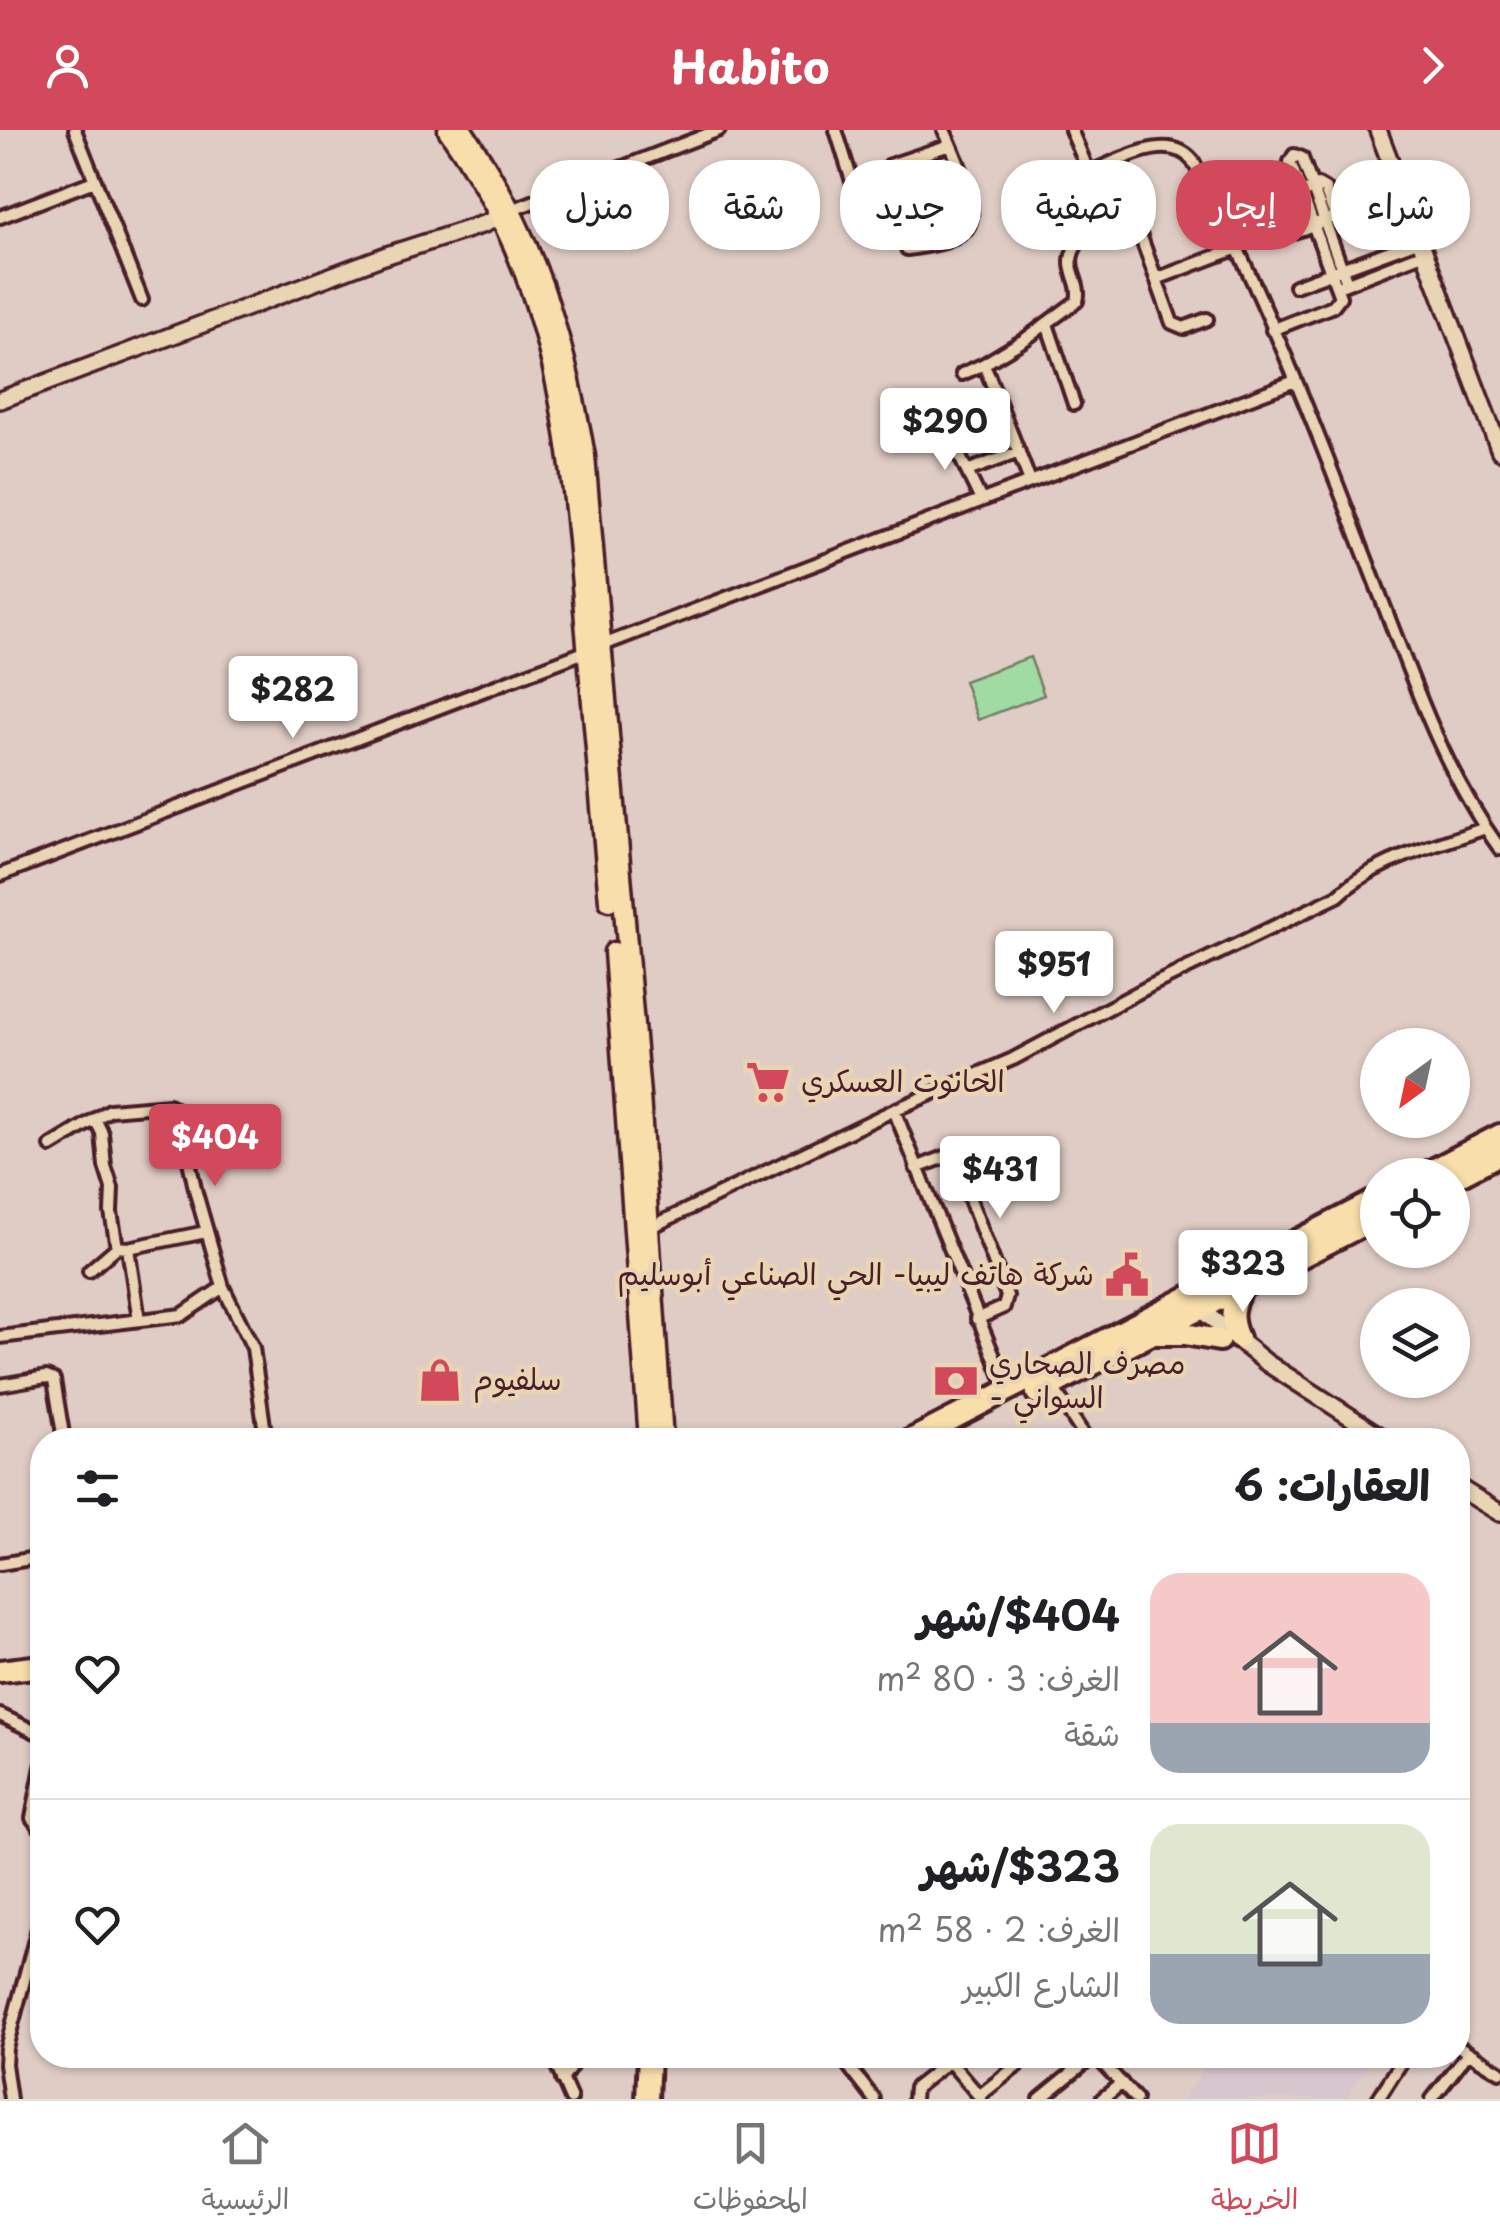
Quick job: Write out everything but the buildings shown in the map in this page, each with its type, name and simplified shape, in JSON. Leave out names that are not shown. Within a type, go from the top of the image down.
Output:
[{"type":"highway","points":[[1456,1158],[1500,1135]]},
{"type":"highway","points":[[1470,1170],[1500,1154]]},
{"type":"highway","points":[[936,1428],[1188,1307],[1360,1209]]},
{"type":"highway","points":[[964,1428],[1150,1335],[1188,1307],[1245,1285],[1360,1226]]},
{"type":"highway","points":[[1150,1335],[1228,1339],[1233,1304],[1245,1285]]},
{"type":"highway","points":[[1,1669],[30,1658]]},
{"type":"highway","points":[[1,1669],[30,1667]]},
{"type":"highway","points":[[636,2068],[636,2099]]},
{"type":"highway","points":[[647,2099],[648,2068]]},
{"type":"main road","points":[[448,130],[506,213]]},
{"type":"main road","points":[[462,130],[543,282],[566,356],[588,484],[593,648],[662,1428]]},
{"type":"main road","points":[[642,1231],[649,1428]]},
{"type":"street","points":[[75,130],[142,300]]},
{"type":"street","points":[[0,400],[506,213],[718,130]]},
{"type":"street","points":[[836,130],[845,160]]},
{"type":"street","points":[[944,130],[956,160]]},
{"type":"street","points":[[1071,130],[1082,160]]},
{"type":"street","points":[[1378,130],[1389,160]]},
{"type":"street","points":[[904,160],[950,144]]},
{"type":"street","points":[[1117,160],[1163,144],[1180,147],[1193,160]]},
{"type":"street","points":[[0,218],[94,181]]},
{"type":"street","points":[[1272,330],[1334,306],[1340,297],[1342,285],[1307,189],[1292,198],[1319,223]]},
{"type":"street","points":[[1311,226],[1331,218]]},
{"type":"street","points":[[962,374],[1047,324],[1077,300],[1080,290],[1071,266],[1074,250]]},
{"type":"street","points":[[1146,250],[1176,326],[1184,328],[1207,319]]},
{"type":"street","points":[[1156,279],[1236,250],[1295,382],[1420,704],[1458,781],[1500,848]]},
{"type":"street","points":[[1295,286],[1400,250]]},
{"type":"street","points":[[1342,285],[1388,267],[1416,250]]},
{"type":"street","points":[[1424,250],[1500,451]]},
{"type":"street","points":[[1384,253],[1388,267]]},
{"type":"street","points":[[1047,324],[1074,404]]},
{"type":"street","points":[[984,364],[1030,481]]},
{"type":"street","points":[[0,874],[1295,382]]},
{"type":"street","points":[[946,428],[981,500]]},
{"type":"street","points":[[967,471],[1019,452]]},
{"type":"street","points":[[642,1231],[894,1110],[1013,1059],[1150,986],[1338,896],[1355,879],[1403,856],[1485,828]]},
{"type":"street","points":[[51,1146],[110,1110],[174,1107],[180,1116],[206,1232],[223,1286],[253,1348],[264,1428]]},
{"type":"street","points":[[894,1110],[1009,1392]]},
{"type":"street","points":[[96,1119],[112,1188],[111,1212],[139,1320]]},
{"type":"street","points":[[916,1168],[945,1158],[955,1160],[1008,1296],[1004,1307],[977,1319]]},
{"type":"street","points":[[89,1271],[123,1247],[206,1232]]},
{"type":"street","points":[[0,1337],[182,1314],[223,1286]]},
{"type":"street","points":[[1188,1307],[1228,1339],[1367,1428]]},
{"type":"street","points":[[0,1385],[46,1376],[54,1380],[62,1428]]},
{"type":"street","points":[[1052,1385],[1079,1428]]},
{"type":"street","points":[[1470,1495],[1500,1514]]},
{"type":"street","points":[[0,1564],[30,1559]]},
{"type":"street","points":[[0,1716],[30,1730]]},
{"type":"street","points":[[10,2099],[6,2048],[30,1958]]},
{"type":"street","points":[[1470,2054],[1500,2072]]},
{"type":"street","points":[[557,2068],[571,2099]]},
{"type":"street","points":[[562,2080],[570,2068]]},
{"type":"street","points":[[850,2068],[874,2099]]},
{"type":"street","points":[[914,2099],[914,2088],[937,2068]]},
{"type":"street","points":[[958,2068],[980,2097],[1015,2068]]},
{"type":"street","points":[[1040,2099],[1078,2068]]},
{"type":"street","points":[[1107,2068],[1136,2099]]},
{"type":"street","points":[[1378,2099],[1398,2068]]},
{"type":"street","points":[[1439,2097],[1458,2068]]},
{"type":"street","points":[[1102,2099],[1122,2083]]},
{"type":"shaded area","points":[[1204,2068],[1366,2068],[1346,2099],[1183,2099]]},
{"type":"green space","points":[[1030,657],[1044,695],[978,720],[964,681]]},
{"type":"place","name":"الحانوت العسكري","points":[[768,1082]]},
{"type":"place","name":"شركة هاتف ليبيا- الحي الصناعي أبوسليم","points":[[1127,1275]]},
{"type":"place","name":"سلفيوم","points":[[440,1380]]},
{"type":"place","name":"مصرف الصحاري - السواني","points":[[956,1381]]}]
